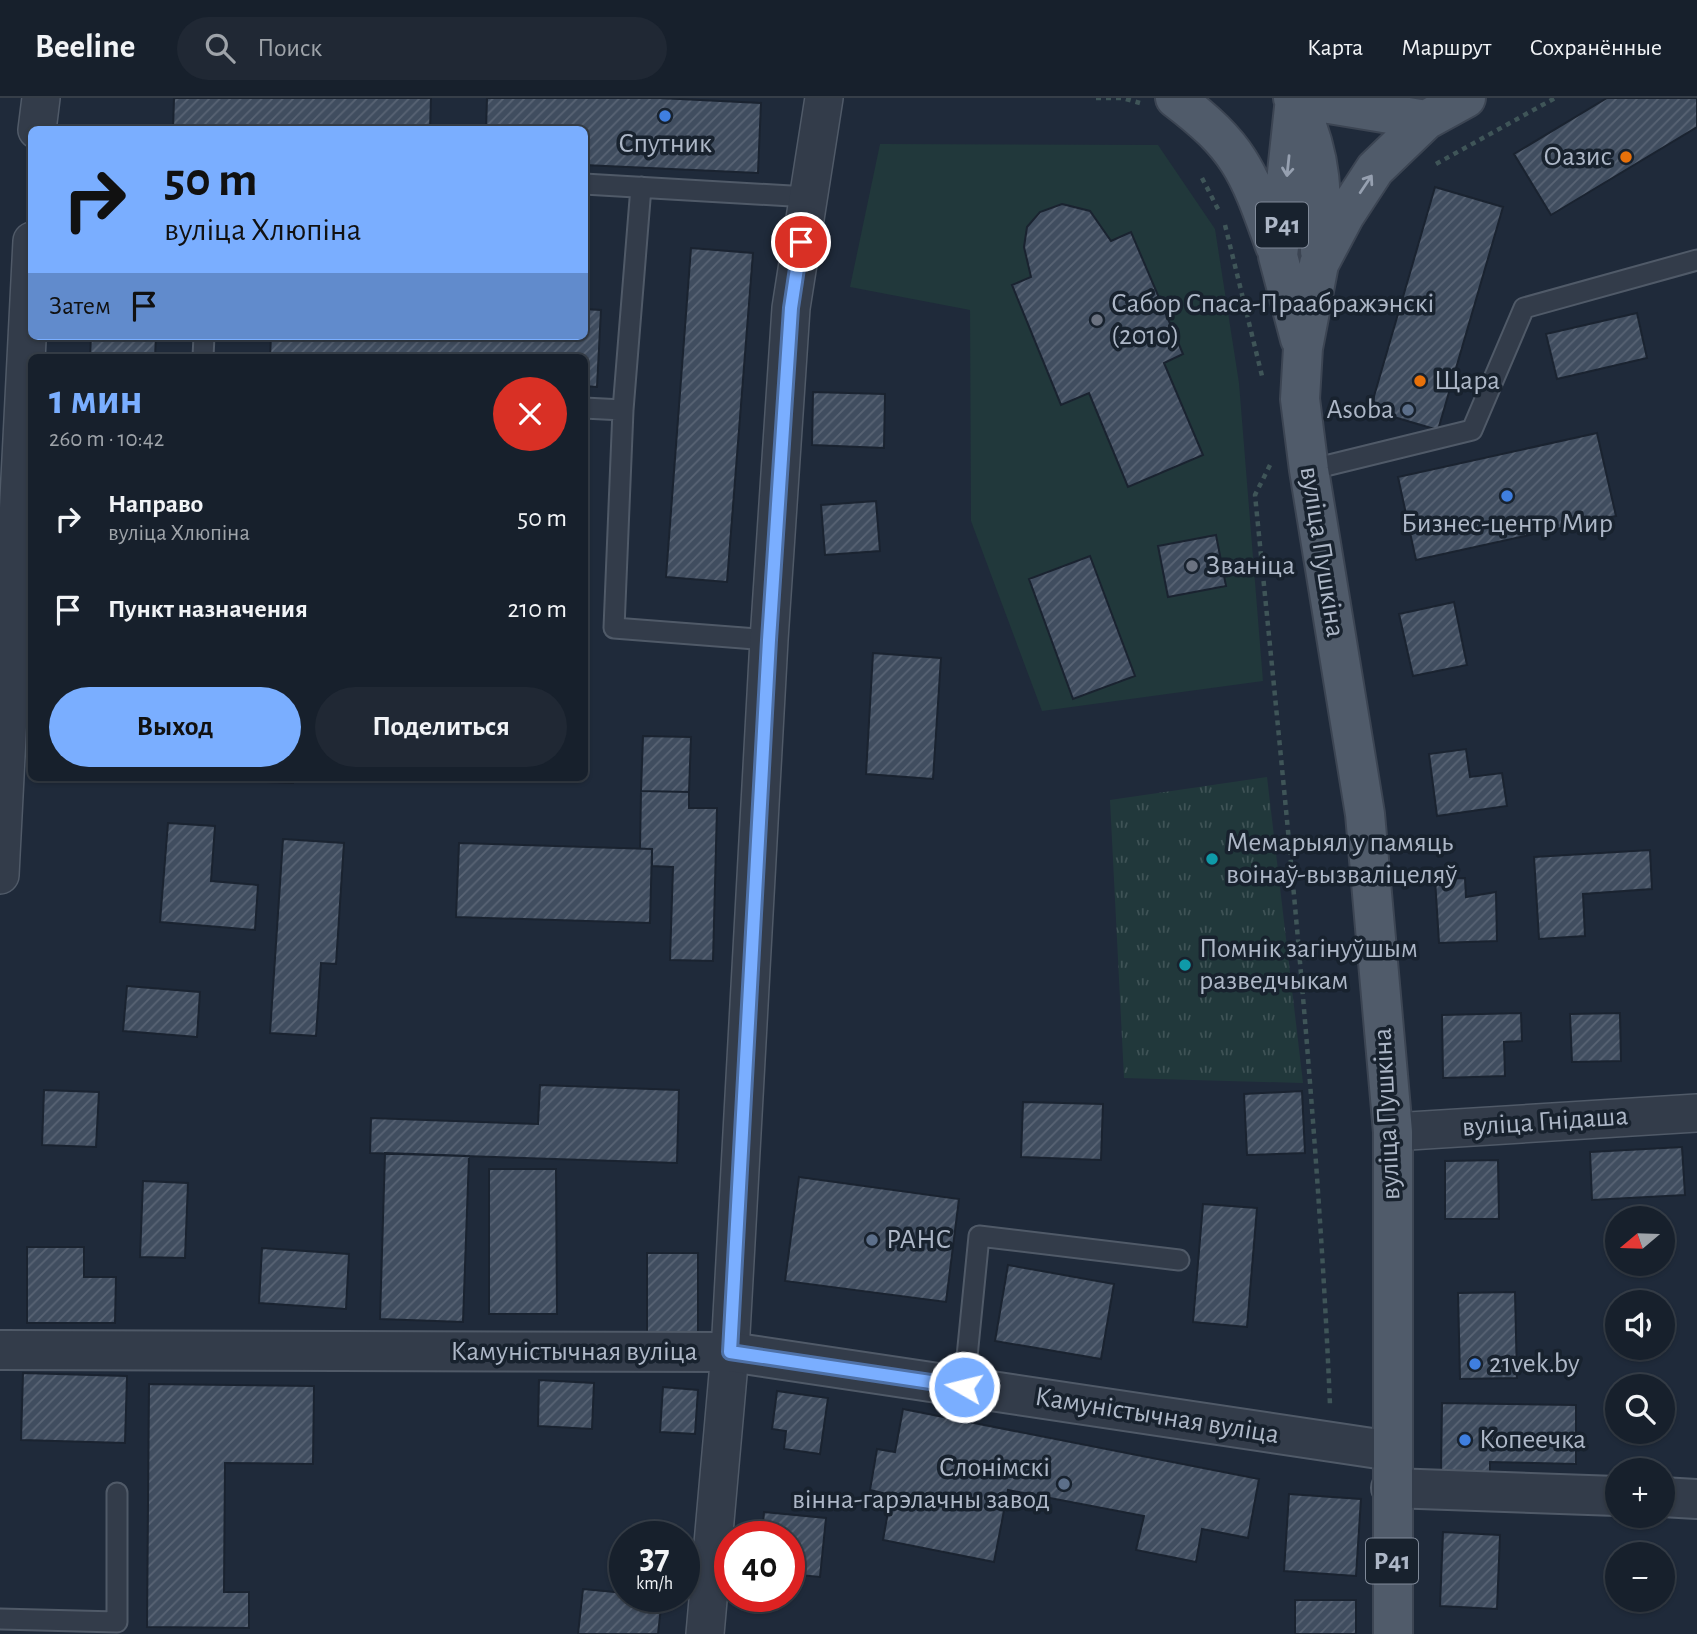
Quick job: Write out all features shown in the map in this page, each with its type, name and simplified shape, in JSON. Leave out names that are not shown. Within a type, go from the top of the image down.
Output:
[{"type":"main road","name":"Р41","points":[[1295,98],[1312,135],[1323,185],[1319,264]]},
{"type":"main road","name":"вуліца Пушкіна","points":[[1295,98],[1278,256],[1303,348]]},
{"type":"main road","points":[[1295,98],[1401,111]]},
{"type":"main road","name":"вуліца Пушкіна","points":[[1393,1634],[1392,1132],[1365,814],[1300,399],[1303,348],[1319,264],[1345,215],[1375,169],[1401,111],[1466,98]]},
{"type":"main road","name":"Р41","points":[[1158,101],[1205,120],[1235,153],[1250,177],[1278,256]]},
{"type":"street","points":[[38,126],[41,98]]},
{"type":"street","points":[[705,1634],[730,1352],[769,640],[791,308],[824,98]]},
{"type":"street","points":[[0,876],[23,591],[28,397]]},
{"type":"street","name":"вуліца Гнідаша","points":[[1392,1132],[1697,1113]]},
{"type":"street","name":"Камуністычная вуліца","points":[[0,1350],[730,1352],[1331,1442],[1392,1469],[1605,1495]]},
{"type":"street","points":[[1675,1498],[1697,1499]]},
{"type":"lane","points":[[588,184],[808,197]]},
{"type":"lane","points":[[641,187],[623,410],[614,628],[769,640]]},
{"type":"lane","points":[[1309,470],[1472,430],[1524,308],[1697,260]]},
{"type":"lane","points":[[588,408],[623,410]]},
{"type":"lane","points":[[964,1387],[979,1236],[1179,1260]]},
{"type":"lane","points":[[0,1619],[117,1622],[117,1493]]},
{"type":"path","points":[[1096,98],[1158,101]]},
{"type":"path","points":[[1451,155],[1555,98]]},
{"type":"path","points":[[1201,176],[1224,219],[1265,388]]},
{"type":"path","points":[[1270,453],[1270,466],[1255,495],[1286,813],[1324,1262],[1331,1442]]},
{"type":"green space","points":[[880,144],[1158,145],[1215,229],[1239,383],[1263,681],[1042,711],[971,521],[970,310],[850,287]]},
{"type":"green space","points":[[1267,777],[1303,1083],[1124,1078],[1110,800]]},
{"type":"building","points":[[174,98],[431,98],[430,126],[173,126]]},
{"type":"building","points":[[487,98],[659,98],[761,103],[758,173],[588,165],[588,126],[486,126]]},
{"type":"building","points":[[1607,98],[1697,98],[1697,127],[1551,215],[1514,154]]},
{"type":"building","points":[[1435,187],[1503,207],[1438,430],[1370,410]]},
{"type":"building","name":"Сабор Спаса-Праабражэнскі (2010)","points":[[1062,204],[1090,211],[1111,241],[1131,232],[1183,354],[1164,363],[1203,455],[1128,487],[1089,393],[1061,405],[1012,285],[1031,277],[1024,247],[1027,227],[1040,212]]},
{"type":"building","points":[[691,248],[753,253],[727,582],[666,577]]},
{"type":"building","points":[[588,309],[601,310],[597,387],[588,386],[588,354],[270,354],[271,340],[588,340]]},
{"type":"building","points":[[1637,313],[1647,358],[1557,379],[1546,334]]},
{"type":"building","points":[[91,340],[156,340],[155,354],[90,354]]},
{"type":"building","points":[[813,392],[885,394],[884,448],[812,445]]},
{"type":"building","name":"Бизнес-центр Мир","points":[[1597,433],[1616,516],[1416,560],[1398,477]]},
{"type":"building","points":[[876,501],[880,551],[825,555],[821,505]]},
{"type":"building","name":"Званіца","points":[[1216,535],[1226,586],[1168,597],[1158,546]]},
{"type":"building","points":[[1090,556],[1135,676],[1073,699],[1029,579]]},
{"type":"building","points":[[1454,602],[1467,665],[1413,676],[1399,614]]},
{"type":"building","points":[[873,653],[941,658],[933,779],[866,774]]},
{"type":"building","points":[[643,736],[691,737],[689,792],[641,791]]},
{"type":"building","points":[[1466,749],[1470,777],[1502,773],[1507,806],[1437,816],[1429,754]]},
{"type":"building","points":[[243,781],[293,781],[293,783]]},
{"type":"building","points":[[641,791],[689,792],[689,808],[717,808],[713,961],[670,960],[673,867],[652,866],[652,849],[640,849]]},
{"type":"building","points":[[168,823],[215,826],[211,881],[258,885],[255,930],[160,922]]},
{"type":"building","points":[[283,839],[344,843],[336,964],[321,963],[316,1036],[270,1033]]},
{"type":"building","points":[[459,843],[652,849],[650,923],[456,917]]},
{"type":"building","points":[[1650,850],[1652,889],[1583,894],[1585,936],[1539,939],[1534,857]]},
{"type":"building","points":[[1465,878],[1466,897],[1496,892],[1497,941],[1439,943],[1435,879]]},
{"type":"building","points":[[127,986],[200,992],[197,1037],[123,1031]]},
{"type":"building","points":[[1521,1013],[1522,1041],[1504,1042],[1505,1076],[1443,1078],[1442,1015]]},
{"type":"building","points":[[1620,1013],[1621,1061],[1572,1062],[1570,1014]]},
{"type":"building","points":[[540,1085],[679,1090],[677,1163],[370,1153],[371,1118],[538,1124]]},
{"type":"building","points":[[44,1090],[99,1092],[96,1147],[42,1145]]},
{"type":"building","points":[[1302,1091],[1305,1153],[1247,1155],[1244,1094]]},
{"type":"building","points":[[1023,1102],[1103,1104],[1101,1160],[1021,1157]]},
{"type":"building","points":[[1682,1147],[1685,1195],[1592,1200],[1590,1152]]},
{"type":"building","points":[[385,1153],[469,1156],[463,1322],[380,1319]]},
{"type":"building","points":[[1498,1160],[1499,1219],[1445,1219],[1445,1161]]},
{"type":"building","points":[[489,1169],[556,1169],[557,1314],[489,1314]]},
{"type":"building","name":"РАНС","points":[[799,1177],[959,1199],[946,1302],[785,1281]]},
{"type":"building","points":[[143,1181],[188,1183],[185,1258],[140,1257]]},
{"type":"building","points":[[1203,1204],[1257,1208],[1247,1327],[1193,1322]]},
{"type":"building","points":[[27,1247],[84,1247],[84,1277],[116,1277],[115,1323],[27,1323]]},
{"type":"building","points":[[262,1248],[349,1254],[346,1309],[259,1303]]},
{"type":"building","points":[[647,1253],[698,1253],[698,1332],[647,1332]]},
{"type":"building","points":[[1008,1265],[1114,1284],[1101,1359],[995,1341]]},
{"type":"building","points":[[1515,1292],[1517,1378],[1460,1379],[1458,1293]]},
{"type":"building","points":[[23,1373],[127,1376],[125,1443],[21,1440]]},
{"type":"building","points":[[539,1380],[594,1383],[592,1429],[538,1426]]},
{"type":"building","points":[[149,1384],[314,1386],[313,1464],[225,1463],[224,1592],[249,1592],[249,1628],[147,1627]]},
{"type":"building","points":[[663,1387],[698,1390],[695,1434],[660,1432]]},
{"type":"building","points":[[777,1391],[828,1398],[820,1454],[784,1449],[786,1431],[772,1429]]},
{"type":"building","points":[[1442,1403],[1576,1405],[1576,1464],[1490,1462],[1490,1473],[1441,1473]]},
{"type":"building","name":"Слонімскі вінна-гарэлачны завод","points":[[903,1409],[1259,1479],[1248,1538],[1202,1529],[1196,1562],[1136,1550],[1144,1516],[1008,1490],[994,1562],[883,1540],[891,1495],[870,1490],[877,1449],[895,1452]]},
{"type":"building","points":[[1289,1494],[1361,1499],[1356,1576],[1284,1571]]},
{"type":"building","points":[[764,1512],[826,1518],[820,1577],[805,1576],[805,1521],[763,1521]]},
{"type":"building","points":[[1443,1532],[1500,1535],[1497,1609],[1440,1606]]},
{"type":"building","points":[[583,1589],[609,1591],[609,1612],[660,1612],[658,1634],[578,1634]]},
{"type":"building","points":[[1295,1600],[1356,1600],[1356,1634],[1295,1634]]},
{"type":"place","name":"Спутник","points":[[665,116]]},
{"type":"place","name":"Оазис","points":[[1626,157]]},
{"type":"place","name":"Сабор Спаса-Праабражэнскі (2010)","points":[[1097,320]]},
{"type":"place","name":"Щара","points":[[1420,381]]},
{"type":"place","name":"Asoba","points":[[1408,410]]},
{"type":"place","name":"Бизнес-центр Мир","points":[[1507,496]]},
{"type":"place","name":"Званіца","points":[[1192,566]]},
{"type":"place","name":"Мемарыял у памяць воінаў-вызваліцеляў","points":[[1212,859]]},
{"type":"place","name":"Помнік загінуўшым разведчыкам","points":[[1185,965]]},
{"type":"place","name":"РАНС","points":[[872,1240]]},
{"type":"place","name":"21vek.by","points":[[1475,1364]]},
{"type":"place","name":"Копеечка","points":[[1465,1440]]},
{"type":"place","name":"Слонімскі вінна-гарэлачны завод","points":[[1064,1484]]},
{"type":"route","points":[[801,242],[791,308],[769,640],[730,1352],[964,1387]]}]
